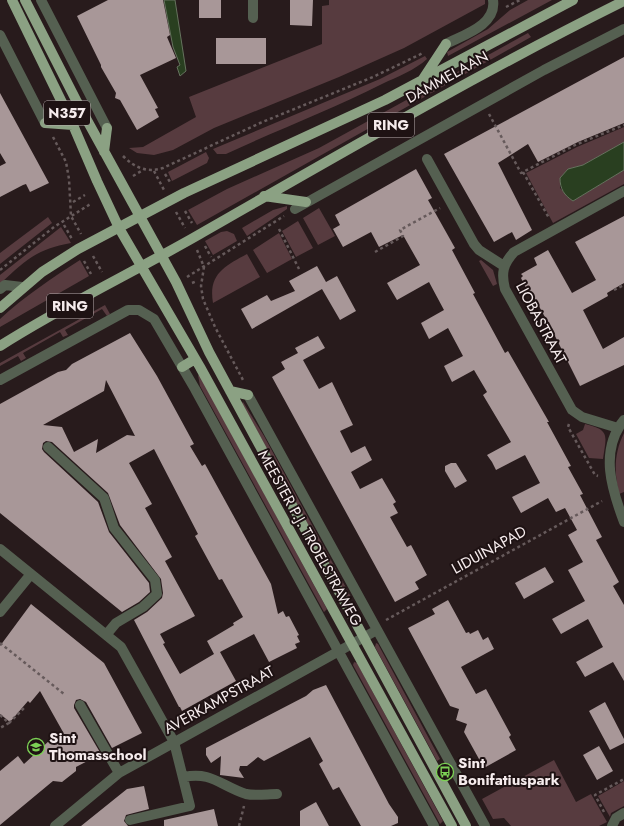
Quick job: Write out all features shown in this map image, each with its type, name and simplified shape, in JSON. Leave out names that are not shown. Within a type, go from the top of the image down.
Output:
[{"type":"main road","name":"N357","points":[[12,0],[73,125],[119,228],[142,266]]},
{"type":"main road","name":"N357","points":[[25,0],[76,102],[161,256]]},
{"type":"main road","name":"DAMMELAAN","points":[[140,216],[170,200],[422,81],[573,0]]},
{"type":"main road","name":"DAMMELAAN","points":[[161,256],[264,196],[552,36],[624,1]]},
{"type":"main road","points":[[422,81],[446,44]]},
{"type":"main road","points":[[45,123],[73,125]]},
{"type":"main road","points":[[104,152],[107,128]]},
{"type":"main road","points":[[264,196],[306,202]]},
{"type":"main road","name":"RING","points":[[0,308],[22,287],[42,272],[87,244],[140,216]]},
{"type":"main road","name":"RING","points":[[0,346],[161,256]]},
{"type":"main road","name":"MEESTER P.J. TROELSTRAWEG","points":[[161,256],[230,391],[365,637],[464,823]]},
{"type":"main road","name":"MEESTER P.J. TROELSTRAWEG","points":[[142,266],[451,826]]},
{"type":"main road","points":[[182,367],[195,360]]},
{"type":"main road","points":[[230,391],[248,395]]},
{"type":"street","points":[[41,0],[107,128]]},
{"type":"street","points":[[253,0],[253,18]]},
{"type":"street","name":"DAMMELAAN","points":[[446,44],[476,28],[491,16],[494,5],[493,0]]},
{"type":"street","points":[[295,209],[483,103],[624,29]]},
{"type":"street","points":[[0,35],[45,123]]},
{"type":"street","points":[[427,158],[474,244],[479,250],[504,266],[514,252],[624,191]]},
{"type":"street","name":"LIOBASTRAAT","points":[[504,266],[503,279],[505,289],[572,410]]},
{"type":"street","points":[[0,289],[5,285],[22,287]]},
{"type":"street","name":"MEESTER P.J. TROELSTRAWEG","points":[[0,380],[123,312],[133,308],[150,315],[158,324],[182,367],[434,826]]},
{"type":"street","name":"MEESTER P.J. TROELSTRAWEG","points":[[248,395],[485,826]]},
{"type":"street","points":[[572,410],[582,417],[621,424],[610,454],[610,478],[619,502],[624,522]]},
{"type":"street","points":[[48,447],[104,498],[114,528],[155,580],[157,594],[143,607],[116,623],[106,635]]},
{"type":"street","points":[[0,549],[121,647],[174,742],[184,777],[190,806],[130,820]]},
{"type":"street","points":[[0,612],[31,574]]},
{"type":"street","name":"MEESTER P.J. TROELSTRAWEG","points":[[365,637],[376,628]]},
{"type":"street","name":"AVERKAMPSTRAAT","points":[[55,826],[119,773],[365,637]]},
{"type":"street","points":[[80,705],[119,773]]},
{"type":"street","points":[[184,777],[195,775],[208,776],[248,794],[277,794]]},
{"type":"street","points":[[613,824],[616,818],[624,813]]},
{"type":"street","points":[[451,826],[464,823]]},
{"type":"path","points":[[132,164],[143,170],[154,171],[177,162],[260,123],[373,78],[419,55],[446,44]]},
{"type":"path","points":[[483,103],[521,173],[523,172],[555,229]]},
{"type":"path","points":[[45,123],[66,162],[72,202],[70,216],[109,284]]},
{"type":"path","points":[[523,172],[575,145],[624,125]]},
{"type":"path","points":[[154,171],[191,239],[204,267],[201,286],[203,299],[215,327],[242,377],[248,395]]},
{"type":"path","points":[[165,174],[170,182]]},
{"type":"path","points":[[72,202],[85,195]]},
{"type":"path","points":[[375,252],[403,236],[400,230],[451,202]]},
{"type":"path","points":[[204,267],[295,209]]},
{"type":"path","points":[[186,211],[194,226]]},
{"type":"path","points":[[0,270],[18,254],[70,216]]},
{"type":"path","points":[[64,225],[73,242]]},
{"type":"path","points":[[279,229],[299,269]]},
{"type":"path","points":[[203,242],[211,257]]},
{"type":"path","points":[[82,259],[91,274]]},
{"type":"path","points":[[189,284],[197,281]]},
{"type":"path","points":[[614,290],[624,285]]},
{"type":"path","points":[[572,410],[568,427],[595,475],[610,478]]},
{"type":"path","name":"LIDUINAPAD","points":[[376,628],[596,503],[619,502]]},
{"type":"path","points":[[0,643],[64,694]]},
{"type":"path","points":[[0,728],[9,723],[25,707]]},
{"type":"path","points":[[0,715],[9,723]]},
{"type":"path","points":[[613,824],[608,820],[595,795],[624,778]]},
{"type":"path","points":[[239,826],[248,794]]},
{"type":"shaded area","points":[[164,0],[175,0],[186,71],[180,76],[177,67],[180,65],[173,47]]},
{"type":"shaded area","points":[[329,0],[485,0],[485,4],[404,48],[339,77],[214,128],[173,150],[154,155],[137,153],[129,148],[143,147],[196,117],[189,97],[322,44],[322,6],[329,5]]},
{"type":"shaded area","points":[[528,0],[552,0],[448,56],[447,52],[488,29],[510,10]]},
{"type":"shaded area","points":[[528,33],[531,37],[197,225],[188,210],[227,189],[319,148]]},
{"type":"shaded area","points":[[425,56],[427,59],[411,70],[265,137],[226,154],[217,154],[213,149],[380,79]]},
{"type":"shaded area","points":[[624,127],[624,142],[583,165],[568,169],[560,178],[560,188],[573,201],[624,170],[624,184],[553,223],[526,173],[577,147]]},
{"type":"shaded area","points":[[624,142],[624,170],[573,201],[565,194],[562,189],[560,178],[568,169],[583,165]]},
{"type":"shaded area","points":[[206,152],[209,158],[207,163],[172,181],[168,172]]},
{"type":"shaded area","points":[[287,206],[287,209],[247,236],[242,228],[273,210]]},
{"type":"shaded area","points":[[319,208],[335,236],[318,245],[303,218]]},
{"type":"shaded area","points":[[48,217],[52,223],[0,264],[0,253]]},
{"type":"shaded area","points":[[298,221],[313,248],[296,257],[282,231]]},
{"type":"shaded area","points":[[61,227],[71,243],[39,253],[16,269],[0,284],[0,275]]},
{"type":"shaded area","points":[[227,231],[234,234],[237,241],[213,255],[205,241],[221,232]]},
{"type":"shaded area","points":[[279,233],[292,259],[267,273],[253,250]]},
{"type":"shaded area","points":[[247,254],[260,277],[213,303],[213,285],[220,272],[225,267]]},
{"type":"shaded area","points":[[80,260],[89,276],[0,327],[0,319],[9,311]]},
{"type":"shaded area","points":[[481,260],[493,270],[497,284],[493,286],[479,261]]},
{"type":"shaded area","points":[[105,305],[110,314],[107,316],[102,309],[65,330],[68,335],[63,337],[60,332],[23,353],[26,358],[21,361],[18,356],[0,366],[0,363]]},
{"type":"shaded area","points":[[198,375],[200,376],[327,609],[324,612],[200,386]]},
{"type":"shaded area","points":[[243,402],[264,436],[351,597],[348,598],[242,403]]},
{"type":"shaded area","points":[[585,424],[599,429],[605,435],[603,459],[589,458],[576,434],[583,430]]},
{"type":"shaded area","points":[[624,433],[624,492],[619,494],[616,478],[616,463],[618,448]]},
{"type":"shaded area","points":[[376,643],[378,644],[440,759],[437,761],[375,647]]},
{"type":"shaded area","points":[[354,662],[357,663],[443,821],[440,824],[353,665]]},
{"type":"shaded area","points":[[554,760],[576,802],[591,794],[607,822],[599,826],[511,826],[504,818],[493,819],[482,799]]},
{"type":"shaded area","points":[[624,781],[624,806],[611,813],[610,817],[598,796]]},
{"type":"building","points":[[108,0],[163,0],[170,35],[167,37],[176,58],[140,75],[158,108],[155,109],[159,117],[137,130],[120,100],[115,98],[116,93],[101,67],[77,16]]},
{"type":"building","points":[[199,0],[221,0],[221,18],[199,18]]},
{"type":"building","points":[[290,0],[313,0],[312,26],[290,25]]},
{"type":"building","points":[[216,38],[266,38],[266,64],[216,64]]},
{"type":"building","points":[[624,57],[624,123],[578,142],[538,162],[528,144],[498,163],[532,230],[516,240],[512,232],[494,242],[444,154]]},
{"type":"building","points":[[0,93],[49,183],[30,192],[26,184],[0,197],[0,166],[6,163],[0,153]]},
{"type":"building","points":[[416,169],[432,198],[428,200],[455,248],[452,250],[475,293],[473,294],[505,353],[508,351],[549,422],[547,422],[571,466],[568,467],[583,494],[580,495],[602,537],[596,540],[619,582],[613,586],[624,605],[624,681],[613,662],[585,677],[576,662],[603,647],[588,619],[561,634],[552,619],[585,601],[568,570],[583,562],[568,535],[577,530],[565,508],[556,512],[548,498],[521,513],[512,497],[540,483],[525,455],[496,470],[487,455],[511,442],[483,395],[487,392],[474,370],[452,382],[444,366],[463,356],[448,328],[429,339],[421,323],[444,310],[429,282],[397,300],[387,283],[420,265],[403,235],[379,247],[371,232],[343,247],[333,229],[340,225],[335,215]]},
{"type":"building","points":[[624,216],[624,283],[607,293],[608,296],[583,310],[603,349],[624,337],[624,365],[580,386],[534,297],[531,298],[521,278],[523,276],[521,274],[537,265],[534,258],[548,250],[572,293],[596,280],[575,242]]},
{"type":"building","points":[[317,266],[326,282],[337,276],[356,311],[340,320],[322,289],[252,329],[241,309],[267,295],[271,301],[295,291],[289,281]]},
{"type":"building","points":[[130,333],[157,376],[194,444],[190,446],[202,466],[205,464],[271,584],[278,614],[283,611],[286,617],[289,616],[299,635],[297,636],[300,642],[295,644],[297,648],[269,662],[254,634],[220,652],[236,681],[182,711],[134,620],[147,612],[162,598],[163,593],[161,579],[120,525],[108,493],[52,442],[46,441],[43,443],[42,449],[44,452],[98,502],[109,532],[149,583],[150,592],[139,602],[122,612],[0,513],[0,404],[58,372],[66,370],[72,364]],"holes":[[[106,380],[135,436],[127,435],[96,453],[98,439],[74,452],[62,427],[43,425],[104,391]],[[154,449],[198,534],[195,536],[219,580],[222,579],[243,617],[233,623],[234,625],[207,641],[214,654],[180,674],[163,644],[165,643],[160,634],[195,616],[165,561],[172,557],[145,508],[152,504],[129,463]]]},
{"type":"building","points":[[318,336],[325,348],[303,360],[319,389],[332,382],[353,425],[340,431],[351,453],[365,446],[372,460],[351,472],[360,489],[382,478],[396,502],[393,504],[398,513],[390,517],[407,547],[411,545],[427,575],[415,582],[419,589],[395,602],[272,377],[285,369],[281,362],[298,353],[295,348]]},
{"type":"building","points":[[451,463],[456,463],[467,481],[455,488],[445,471],[445,466]]},
{"type":"building","points":[[545,567],[554,582],[524,599],[515,583]]},
{"type":"building","points":[[448,600],[466,633],[469,632],[470,634],[478,630],[483,640],[488,637],[494,649],[461,667],[476,694],[486,689],[511,735],[509,737],[516,750],[484,768],[464,732],[467,724],[456,720],[459,709],[450,706],[408,628],[435,614],[432,609]]},
{"type":"building","points":[[31,604],[104,663],[142,733],[112,748],[86,702],[80,699],[76,700],[74,708],[101,754],[76,767],[76,771],[62,782],[53,781],[0,825],[0,771],[18,756],[24,764],[50,740],[63,732],[40,691],[30,703],[28,701],[10,722],[0,714],[0,646]]},
{"type":"building","points":[[326,685],[389,804],[398,817],[398,823],[391,826],[361,826],[339,787],[333,790],[319,764],[323,761],[310,737],[264,761],[258,757],[247,766],[240,766],[239,770],[244,778],[220,775],[221,756],[211,763],[206,755],[206,748],[306,696],[313,690]]},
{"type":"building","points":[[605,702],[624,739],[624,743],[610,750],[589,711]]},
{"type":"building","points":[[599,746],[613,771],[597,780],[583,755]]},
{"type":"building","points":[[144,786],[149,809],[126,815],[124,821],[128,826],[81,826],[127,789]]},
{"type":"building","points":[[316,802],[329,826],[300,826],[300,811]]},
{"type":"building","points":[[214,809],[218,826],[164,826],[164,820]]},
{"type":"place","name":"Sint Thomasschool","points":[[36,747]]},
{"type":"place","name":"Sint Bonifatiuspark","points":[[445,772]]}]
